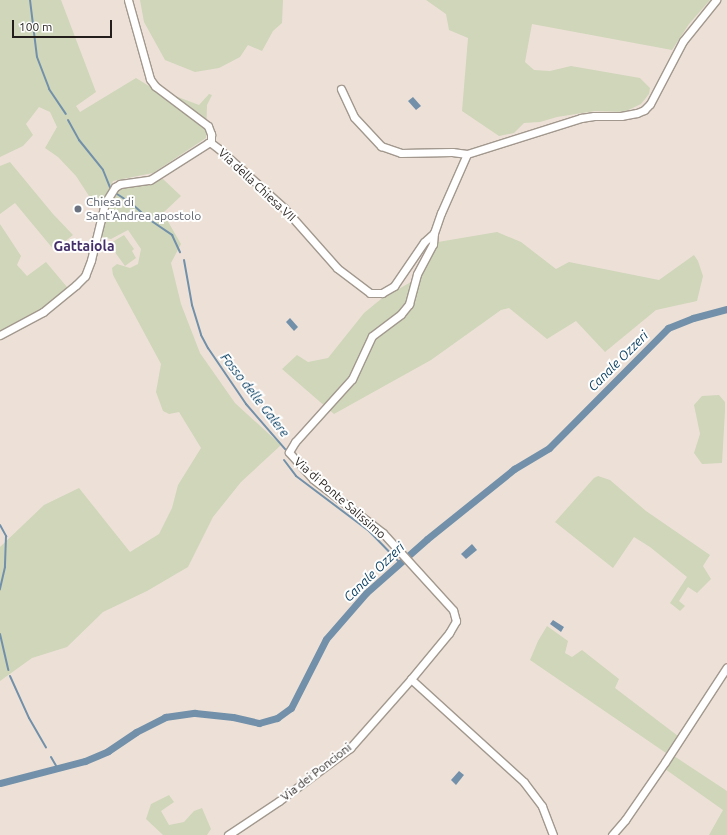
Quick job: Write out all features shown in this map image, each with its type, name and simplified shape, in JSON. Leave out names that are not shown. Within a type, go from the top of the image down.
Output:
[{"type":"street","points":[[128,0],[150,79],[155,86],[208,126],[211,134],[211,143]]},
{"type":"street","points":[[341,89],[354,117],[382,146],[401,153],[456,152],[467,154],[581,118],[594,116],[621,116],[644,110],[650,104],[683,41],[716,0]]},
{"type":"street","name":"Via della Chiesa VII","points":[[0,335],[43,312],[71,290],[85,276],[92,260],[105,203],[115,187],[120,184],[150,180],[208,143],[211,143],[284,208],[337,268],[370,293],[382,293],[394,286],[424,242],[434,233]]},
{"type":"street","points":[[434,233],[467,154]]},
{"type":"street","name":"Via di Ponte Salissimo","points":[[411,679],[449,632],[456,621],[453,610],[382,533],[313,479],[289,452],[295,442],[352,379],[372,336],[400,314],[409,304],[418,274],[433,244],[434,233]]},
{"type":"street","points":[[612,835],[625,820],[665,762],[727,667]]},
{"type":"street","points":[[411,679],[524,782],[542,806],[553,835]]},
{"type":"street","name":"Via dei Poncioni","points":[[228,835],[279,801],[350,748],[411,679]]},
{"type":"green space","points":[[0,0],[61,0],[96,92],[76,106],[80,112],[136,78],[149,86],[199,105],[209,94],[212,95],[207,105],[206,138],[153,173],[113,181],[104,199],[89,196],[76,176],[58,157],[45,148],[57,127],[50,112],[39,107],[26,124],[33,135],[23,146],[0,157]]},
{"type":"green space","points":[[140,0],[283,0],[282,23],[273,31],[262,51],[248,45],[240,57],[219,68],[195,72],[165,60],[144,22]]},
{"type":"green space","points":[[426,0],[710,0],[689,24],[672,50],[532,24],[525,62],[534,70],[550,71],[571,66],[640,78],[650,88],[649,94],[641,104],[624,112],[595,111],[557,117],[540,122],[524,123],[514,133],[499,136],[462,111],[468,38],[449,30],[446,14]]},
{"type":"green space","points":[[10,162],[53,214],[73,235],[54,250],[15,203],[0,214],[0,166]]},
{"type":"green space","points":[[163,179],[181,196],[163,213],[181,244],[171,263],[181,304],[200,353],[235,403],[281,445],[241,482],[213,517],[188,567],[147,591],[103,612],[67,647],[32,658],[0,681],[0,547],[44,505],[79,488],[130,552],[159,534],[172,508],[178,485],[201,448],[179,412],[169,414],[163,411],[156,392],[161,364],[113,275],[112,268],[117,264],[130,268],[138,264],[141,249],[128,230],[111,239],[102,237],[106,214],[117,188]]},
{"type":"green space","points":[[0,224],[21,256],[17,265],[27,276],[46,262],[72,293],[58,305],[0,339]]},
{"type":"green space","points":[[497,232],[521,242],[556,269],[569,262],[659,280],[694,255],[698,261],[703,276],[697,301],[656,310],[605,352],[576,321],[547,339],[509,308],[501,310],[431,360],[334,414],[282,369],[297,355],[308,362],[328,358],[364,313],[381,299],[418,278],[438,242]]},
{"type":"green space","points":[[124,235],[134,249],[132,251],[136,258],[125,266],[109,244]]},
{"type":"green space","points":[[719,395],[725,402],[722,463],[702,464],[694,453],[700,434],[694,405],[702,396]]},
{"type":"green space","points":[[598,476],[610,480],[646,511],[710,555],[703,566],[711,579],[697,593],[688,587],[679,601],[685,606],[680,611],[670,603],[687,577],[650,547],[634,537],[613,568],[555,522],[594,478]]},
{"type":"green space","points":[[547,626],[568,641],[565,653],[572,657],[582,650],[619,679],[615,688],[678,736],[666,753],[530,660],[538,641]]},
{"type":"green space","points":[[674,756],[727,791],[727,835],[709,835],[723,810],[665,769]]},
{"type":"green space","points":[[169,795],[174,802],[161,811],[169,825],[184,822],[194,811],[202,808],[211,829],[207,835],[163,835],[146,819],[151,804]]},
{"type":"water","points":[[413,97],[421,106],[416,110],[408,101]]},
{"type":"water","points":[[290,318],[298,327],[294,331],[286,322]]},
{"type":"water","points":[[472,544],[477,550],[466,559],[461,554]]},
{"type":"water","points":[[553,620],[564,627],[561,632],[550,624]]},
{"type":"water","points":[[459,771],[464,775],[456,785],[451,780]]},
{"type":"waterway","name":"Fosso delle Galere","points":[[30,0],[37,57],[49,89],[66,114]]},
{"type":"waterway","name":"Fosso delle Galere","points":[[68,120],[79,140],[103,170],[111,190]]},
{"type":"waterway","name":"Fosso delle Galere","points":[[117,194],[172,235],[180,252]]},
{"type":"waterway","name":"Fosso delle Galere","points":[[184,260],[192,305],[201,335],[208,348],[246,404],[286,450]]},
{"type":"waterway","name":"Canale Ozzeri","points":[[0,783],[85,761],[108,751],[136,732],[165,717],[195,713],[233,717],[259,723],[277,718],[291,708],[326,639],[366,593],[427,539],[514,469],[549,448],[668,328],[693,318],[727,309]]},
{"type":"waterway","name":"Fosso delle Galere","points":[[284,460],[296,476],[369,531],[400,563]]},
{"type":"waterway","points":[[0,525],[6,536],[5,567],[0,589]]},
{"type":"waterway","points":[[0,634],[8,670]]},
{"type":"waterway","points":[[10,676],[29,718],[46,748]]},
{"type":"waterway","points":[[51,757],[58,769]]},
{"type":"place","name":"Chiesa di Sant'Andrea apostolo","points":[[78,209]]},
{"type":"district","name":"Gattaiola","points":[[84,246]]}]
